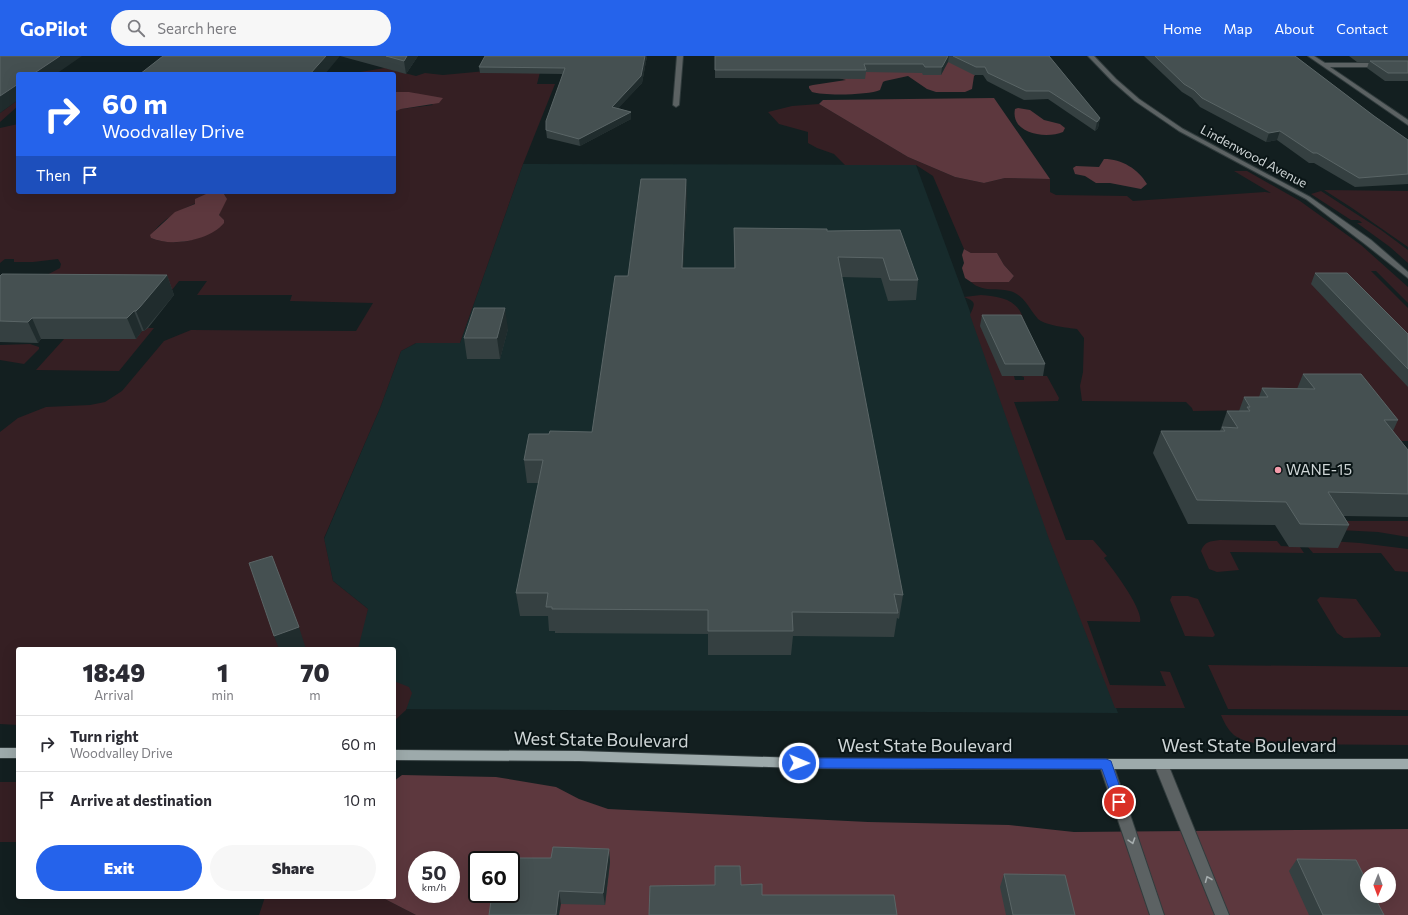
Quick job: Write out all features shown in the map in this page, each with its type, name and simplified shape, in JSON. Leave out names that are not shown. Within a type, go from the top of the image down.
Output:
[{"type":"main road","points":[[0,753],[16,753]]},
{"type":"main road","name":"West State Boulevard","points":[[396,755],[580,756],[799,763],[1408,764]]},
{"type":"street","points":[[676,105],[680,56]]},
{"type":"street","name":"Lindenwood Avenue","points":[[1091,56],[1127,93],[1137,100],[1181,130],[1308,198],[1368,242],[1408,276]]},
{"type":"street","points":[[1311,56],[1408,123]]},
{"type":"street","points":[[1324,65],[1408,65]]},
{"type":"street","points":[[1106,764],[1157,915]]},
{"type":"street","points":[[1161,764],[1222,915]]},
{"type":"shaded area","points":[[996,56],[974,76],[972,89],[965,92],[936,92],[927,89],[908,76],[885,81],[883,82],[880,90],[867,93],[826,94],[812,92],[809,88],[809,86],[813,85],[846,80],[828,75]]},
{"type":"shaded area","points":[[385,68],[416,76],[425,73],[443,75],[486,71],[540,72],[537,84],[555,84],[523,164],[460,343],[416,343],[401,351],[380,408],[324,538],[333,581],[368,609],[358,647],[16,647],[16,725],[0,724],[0,432],[18,418],[46,407],[90,405],[105,402],[122,391],[164,341],[191,330],[356,331],[373,303],[290,301],[292,295],[197,295],[207,281],[179,281],[172,290],[45,276],[60,268],[61,264],[58,259],[33,262],[14,262],[14,259],[5,259],[0,263],[0,128],[16,124],[16,194],[216,194],[171,216],[155,230],[151,238],[168,242],[180,242],[192,240],[201,236],[223,220],[219,215],[226,197],[224,194],[396,194],[396,111],[401,109],[433,105],[415,93],[396,92],[396,72],[360,72]]},
{"type":"shaded area","points":[[396,92],[409,92],[443,98],[439,103],[396,111]]},
{"type":"shaded area","points":[[994,98],[1050,179],[1005,178],[984,183],[955,177],[908,157],[819,104],[823,100]]},
{"type":"shaded area","points":[[16,101],[16,108],[0,122],[0,113]]},
{"type":"shaded area","points":[[819,104],[908,157],[955,177],[984,183],[1005,178],[1050,179],[1050,192],[1056,195],[1127,196],[1133,201],[1265,192],[1271,193],[1234,171],[1247,171],[1300,201],[1361,245],[1408,287],[1408,303],[1376,271],[1371,271],[1408,308],[1408,441],[1386,441],[1264,410],[1193,411],[1186,402],[1082,401],[1080,386],[1083,372],[1084,338],[1077,329],[1056,326],[1041,321],[1022,298],[1015,293],[1004,290],[982,288],[971,282],[1009,282],[1014,276],[1004,265],[997,253],[971,253],[964,249],[933,176],[916,165],[845,165],[834,154],[808,143],[808,132],[779,124],[768,112],[792,106]]},
{"type":"shaded area","points":[[1015,109],[1030,110],[1044,120],[1060,124],[1065,128],[1063,132],[1048,135],[1031,132],[1018,124],[1015,117]]},
{"type":"shaded area","points":[[1104,159],[1111,159],[1129,166],[1139,174],[1147,184],[1141,189],[1110,183],[1096,183],[1085,176],[1075,174],[1073,168],[1076,166],[1099,167]]},
{"type":"shaded area","points":[[523,164],[916,165],[1118,713],[396,709],[396,647],[355,647],[368,609],[333,581],[324,539],[380,408],[401,351],[416,343],[460,343]]},
{"type":"shaded area","points":[[1324,190],[1408,191],[1408,247],[1352,208]]},
{"type":"shaded area","points":[[1321,191],[1381,230],[1408,250],[1408,263],[1390,247],[1357,223],[1362,223],[1360,221],[1351,220],[1311,194]]},
{"type":"shaded area","points":[[206,194],[224,194],[227,199],[219,215],[224,220],[224,223],[209,234],[189,241],[169,242],[151,238],[150,235],[175,212],[195,204],[195,199]]},
{"type":"shaded area","points":[[964,249],[971,253],[997,253],[1004,265],[1014,276],[1009,282],[971,282],[965,278],[962,268],[964,263],[962,255]]},
{"type":"shaded area","points":[[981,295],[997,297],[1010,301],[1015,305],[1023,317],[1025,325],[1002,376],[1014,376],[1015,380],[1024,380],[1024,377],[1021,376],[1047,376],[1059,398],[1058,401],[1014,402],[1066,540],[1093,540],[1107,556],[1104,558],[1126,589],[1140,616],[1140,622],[1087,621],[1110,685],[1166,686],[1160,671],[1170,672],[1185,708],[1115,708],[1049,539],[970,315],[974,304],[964,297]]},
{"type":"shaded area","points":[[148,328],[154,328],[119,371],[36,370],[64,339],[135,339],[142,331]]},
{"type":"shaded area","points":[[30,344],[39,347],[39,349],[24,364],[0,360],[0,345]]},
{"type":"shaded area","points":[[1343,521],[1408,521],[1408,537],[1378,532],[1339,530]]},
{"type":"shaded area","points":[[1220,540],[1277,541],[1281,546],[1300,547],[1304,553],[1230,552],[1239,570],[1217,572],[1209,569],[1201,551],[1208,542]]},
{"type":"shaded area","points":[[1330,541],[1408,549],[1408,572],[1395,571],[1381,553],[1313,553],[1308,547]]},
{"type":"shaded area","points":[[1172,596],[1188,596],[1198,599],[1215,635],[1213,637],[1185,636],[1170,600]]},
{"type":"shaded area","points":[[1320,597],[1356,599],[1381,634],[1380,637],[1344,638],[1337,633],[1317,600]]},
{"type":"shaded area","points":[[1208,665],[1408,667],[1408,710],[1228,709]]},
{"type":"shaded area","points":[[396,682],[409,687],[412,693],[406,710],[396,719]]},
{"type":"shaded area","points":[[1221,715],[1408,716],[1408,745],[1260,744],[1245,741],[1235,736],[1224,722]]},
{"type":"shaded area","points":[[402,775],[496,777],[556,787],[579,799],[608,809],[868,822],[1009,825],[1074,832],[1408,829],[1408,915],[416,915],[385,899],[396,899],[396,780]]},
{"type":"shaded area","points":[[0,782],[16,782],[16,842],[0,842]]},
{"type":"shaded area","points":[[264,899],[385,899],[416,915],[259,915]]},
{"type":"building","points":[[0,56],[60,56],[36,72],[16,72],[16,85],[0,96]]},
{"type":"building","points":[[163,56],[326,56],[312,72],[143,72]]},
{"type":"building","points":[[386,56],[407,56],[404,61]]},
{"type":"building","points":[[485,56],[645,56],[641,76],[612,107],[631,112],[579,139],[546,130],[546,121],[565,68],[479,67]]},
{"type":"building","points":[[715,56],[948,56],[942,67],[925,67],[923,64],[864,64],[866,70],[715,70]]},
{"type":"building","points":[[953,56],[1049,56],[1100,118],[1097,122],[1049,91],[1026,91],[988,73],[985,67],[976,67]]},
{"type":"building","points":[[1155,56],[1295,56],[1408,140],[1408,174],[1359,178],[1317,153],[1313,153],[1280,131],[1269,133],[1202,98],[1194,90],[1184,84]]},
{"type":"building","points":[[1370,61],[1408,61],[1408,73],[1388,73]]},
{"type":"building","points":[[641,179],[686,179],[682,268],[735,268],[734,228],[827,229],[827,231],[900,230],[918,280],[890,280],[883,258],[838,257],[903,595],[894,594],[898,613],[792,612],[793,631],[708,631],[708,610],[552,609],[552,607],[546,607],[548,593],[516,593],[543,460],[524,460],[529,434],[549,434],[550,431],[592,432],[615,276],[628,276]]},
{"type":"building","points":[[1315,273],[1347,273],[1408,334],[1408,369]]},
{"type":"building","points":[[2,274],[167,275],[140,307],[127,318],[32,318],[28,322],[0,321],[0,276]]},
{"type":"building","points":[[474,308],[505,308],[497,338],[464,338]]},
{"type":"building","points":[[982,315],[1021,315],[1045,364],[1005,364]]},
{"type":"building","name":"WANE-15","points":[[1303,374],[1361,374],[1398,420],[1384,420],[1408,450],[1408,494],[1328,492],[1349,525],[1300,524],[1286,502],[1197,500],[1161,431],[1225,431],[1222,427],[1238,428],[1227,411],[1250,411],[1247,407],[1250,407],[1244,397],[1268,397],[1262,388],[1315,389]]},
{"type":"building","points":[[272,556],[299,627],[274,636],[249,563]]},
{"type":"building","points":[[553,847],[609,849],[603,893],[559,891],[556,915],[489,915],[491,903],[520,903],[520,858],[551,858]]},
{"type":"building","points":[[1297,859],[1356,860],[1360,868],[1360,903],[1378,903],[1384,915],[1323,915]]},
{"type":"building","points":[[715,866],[740,866],[741,885],[762,884],[762,895],[894,895],[897,915],[649,915],[650,886],[715,885]]},
{"type":"building","points":[[1004,874],[1065,875],[1075,915],[1013,915]]},
{"type":"place","name":"WANE-15","points":[[1278,470]]},
{"type":"route","points":[[799,763],[1106,764],[1119,802]]}]
